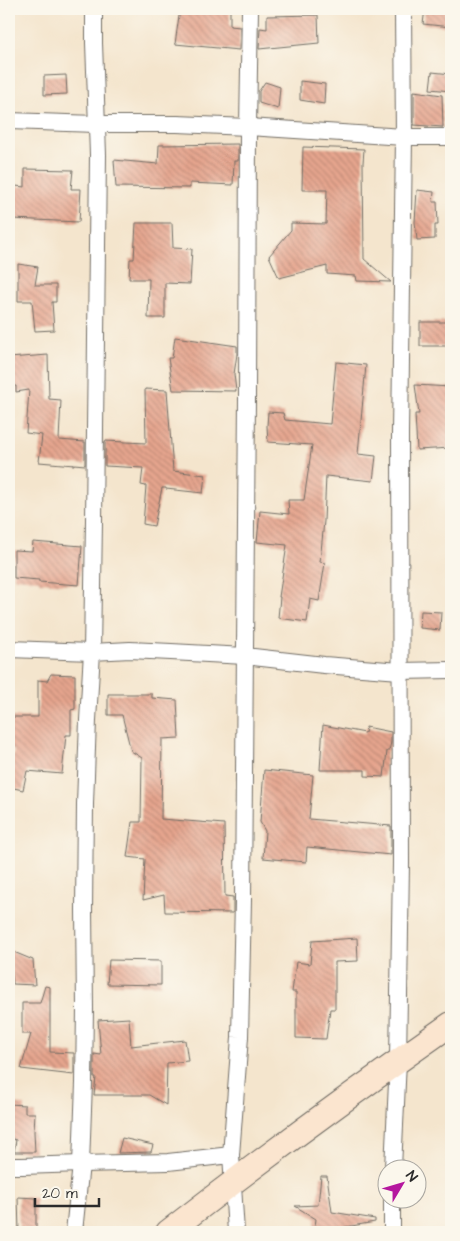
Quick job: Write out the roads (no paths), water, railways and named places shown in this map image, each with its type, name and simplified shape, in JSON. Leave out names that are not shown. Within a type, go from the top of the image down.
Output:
[{"type":"street","points":[[74,1232],[81,1164],[84,1083],[86,1008],[84,910],[85,804],[92,652],[98,155],[94,9]]},
{"type":"street","points":[[236,1232],[231,1155],[240,1037],[250,9]]},
{"type":"street","points":[[393,1158],[398,1060],[400,863],[400,434],[404,9]]},
{"type":"street","points":[[9,121],[177,124],[404,137],[451,137]]},
{"type":"street","points":[[9,649],[92,652],[138,651],[245,656],[400,671],[451,670]]},
{"type":"street","points":[[168,1232],[232,1182],[398,1060],[451,1024]]},
{"type":"street","points":[[9,1166],[168,1162],[231,1155]]},
{"type":"street","points":[[392,1208],[392,1232]]}]
